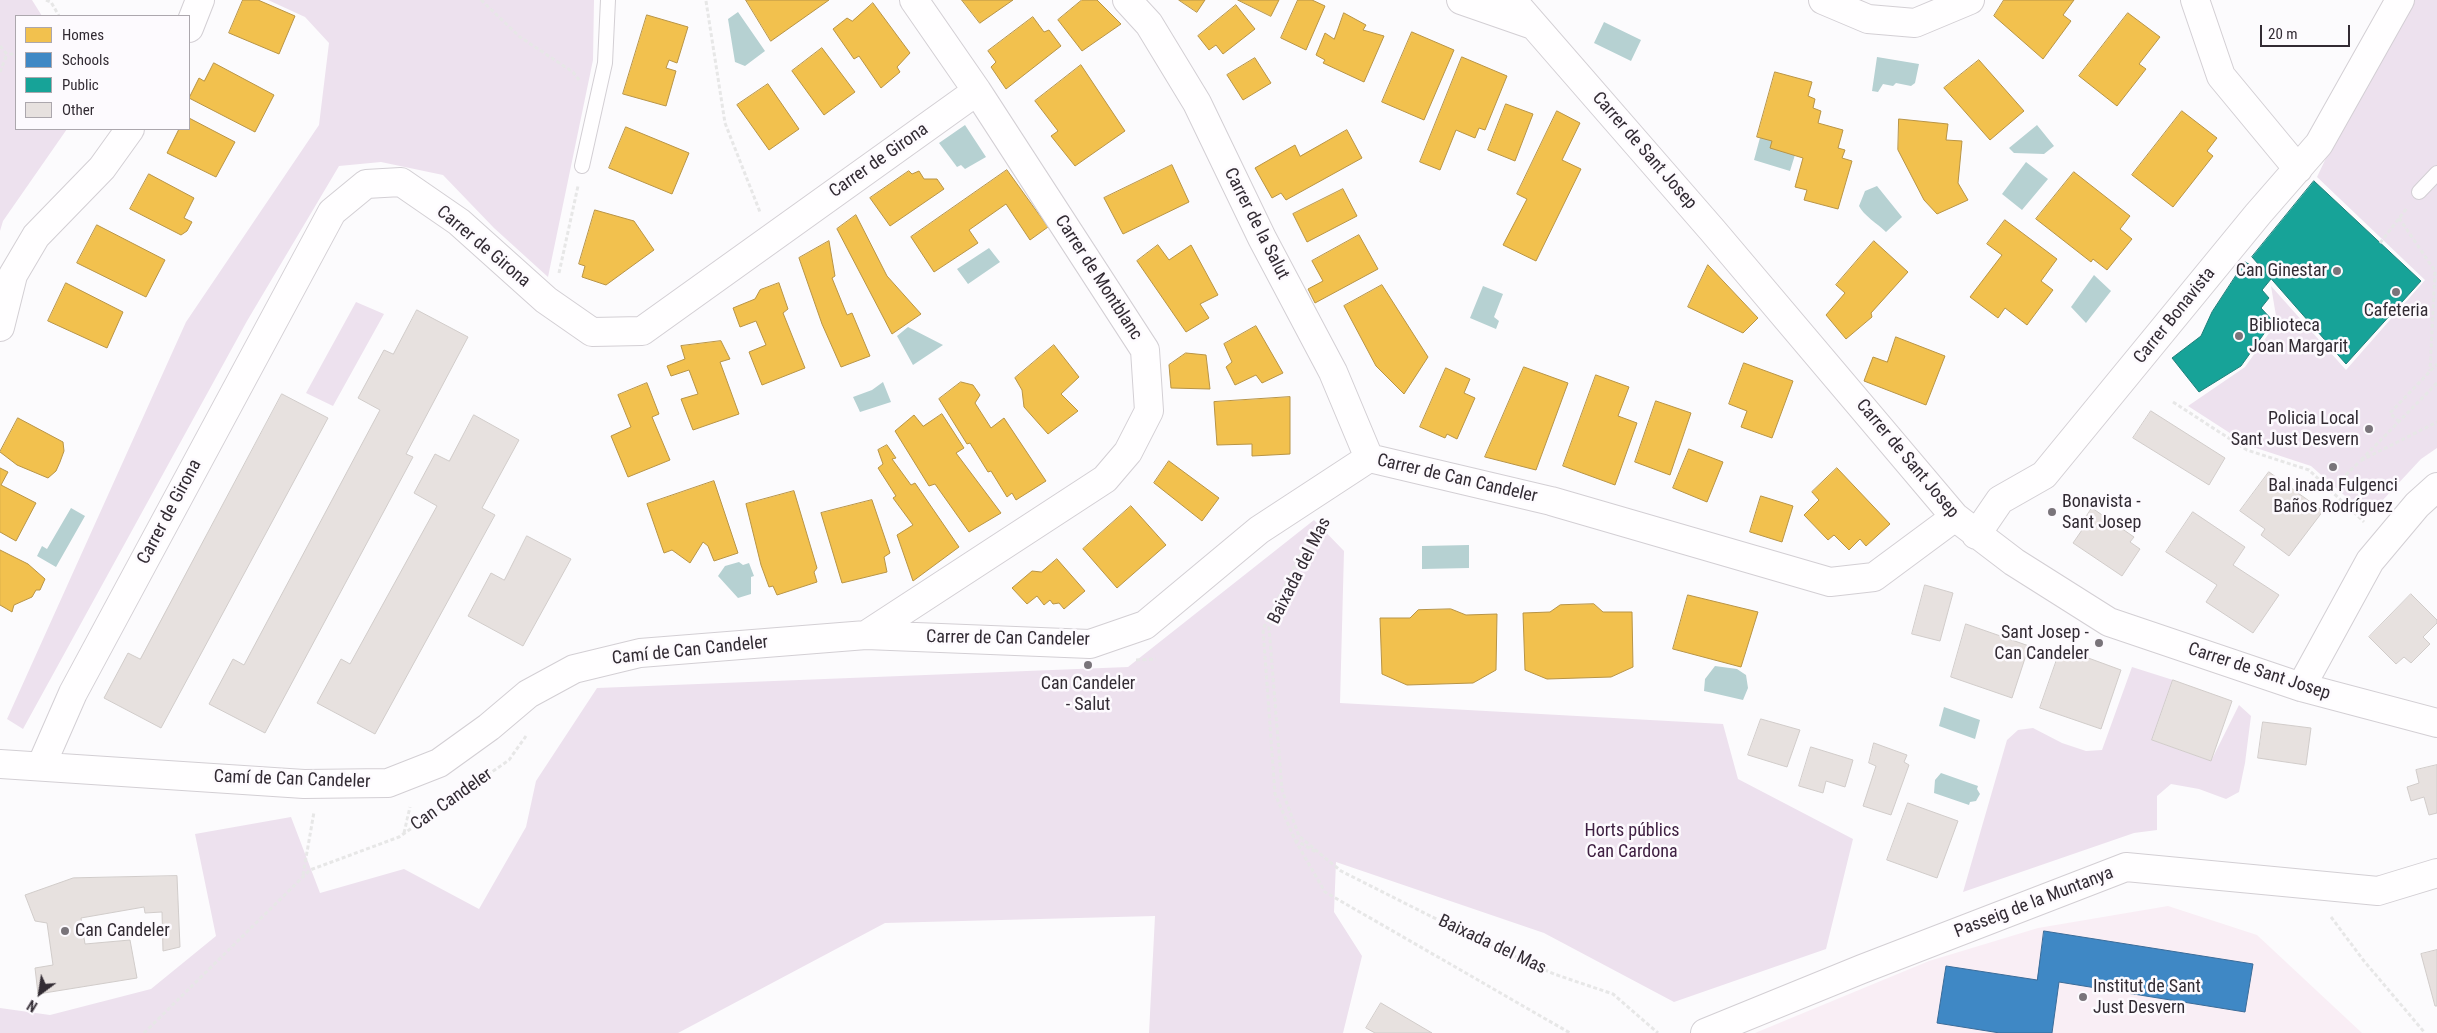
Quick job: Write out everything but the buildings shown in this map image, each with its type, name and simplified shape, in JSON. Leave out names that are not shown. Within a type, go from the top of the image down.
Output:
[{"type":"street","points":[[190,25],[200,0]]},
{"type":"street","name":"Carrer de Montblanc","points":[[866,635],[1105,479],[1128,452],[1149,411],[1145,350],[977,91],[914,0]]},
{"type":"street","name":"Carrer de la Salut","points":[[1127,0],[1149,24],[1197,103],[1262,238],[1333,372],[1369,458]]},
{"type":"street","points":[[1461,0],[1534,25]]},
{"type":"street","name":"Carrer de Sant Josep","points":[[1512,0],[1714,231],[1955,517],[1976,535],[2109,622],[2301,688],[2437,723]]},
{"type":"street","points":[[1823,0],[1868,20],[1915,23],[1970,0]]},
{"type":"street","points":[[2195,0],[2221,76],[2298,169]]},
{"type":"street","name":"Carrer Bonavista","points":[[1976,535],[2000,500],[2044,475],[2319,144],[2400,0]]},
{"type":"street","name":"Carrer de Girona","points":[[41,766],[73,693],[332,212],[366,184],[401,182],[459,222],[552,305],[592,332],[642,331],[977,91]]},
{"type":"street","points":[[0,327],[13,275],[36,236],[102,168],[129,130]]},
{"type":"street","name":"Carrer de Can Candeler","points":[[866,635],[1090,644],[1136,628],[1145,624],[1259,530],[1369,458],[1551,501],[1830,582],[1874,577],[1955,517]]},
{"type":"street","points":[[2301,688],[2370,561],[2417,505],[2437,487]]},
{"type":"street","name":"Camí de Can Candeler","points":[[0,764],[304,784],[388,783],[439,763],[489,727],[528,694],[574,669],[603,660],[640,653],[866,635]]},
{"type":"street","name":"Passeig de la Muntanya","points":[[1705,1033],[1862,968],[2126,867],[2378,892],[2437,873]]},
{"type":"lane","points":[[582,166],[605,63],[608,0]]},
{"type":"lane","points":[[2419,192],[2437,173]]},
{"type":"path","points":[[46,0],[51,2],[58,15]]},
{"type":"path","points":[[481,0],[520,37],[573,72],[597,105]]},
{"type":"path","points":[[706,1],[725,123],[770,238]]},
{"type":"path","points":[[0,46],[7,54],[15,54]]},
{"type":"path","points":[[0,72],[7,54]]},
{"type":"path","points":[[552,305],[582,166]]},
{"type":"path","points":[[2380,243],[2419,192]]},
{"type":"path","points":[[2400,218],[2435,271],[2430,371]]},
{"type":"path","points":[[2399,422],[2390,413],[2437,364]]},
{"type":"path","points":[[2332,489],[2437,383]]},
{"type":"path","points":[[2173,402],[2247,450],[2309,470],[2332,489],[2364,522]]},
{"type":"path","points":[[2360,461],[2437,422]]},
{"type":"path","name":"Baixada del Mas","points":[[1328,518],[1269,627],[1282,790],[1299,836],[1341,871],[1478,940],[1554,974],[1614,994],[1658,1033]]},
{"type":"path","name":"Baixada del Mas","points":[[1314,529],[1263,629],[1275,794],[1295,840],[1325,892],[1570,1033]]},
{"type":"path","name":"Can Candeler","points":[[144,1033],[310,870],[399,837],[508,760],[530,731]]},
{"type":"path","points":[[303,877],[314,808],[304,784]]},
{"type":"path","name":"Baixada del Mas","points":[[1295,840],[1324,857]]},
{"type":"path","points":[[2306,884],[2364,961],[2425,1033]]},
{"type":"shaded area","name":"Institut de Sant Just Desvern","points":[[2168,906],[2257,935],[2362,1033],[1755,1033],[1929,961],[2038,928]]},
{"type":"green space","points":[[0,0],[32,0],[41,15],[15,15],[15,130],[66,130],[3,221],[0,231]]},
{"type":"green space","points":[[268,0],[594,0],[593,60],[548,277],[494,228],[443,175],[381,162],[339,166],[247,321],[23,729],[7,719],[186,322],[319,125],[329,43],[305,17]]},
{"type":"green space","points":[[2415,0],[2437,0],[2437,448],[2421,459],[2368,516],[2311,466],[2250,446],[2188,406],[2245,367],[2277,322],[2271,286],[2346,370],[2425,280],[2317,177],[2364,78]]},
{"type":"green space","points":[[356,302],[384,314],[333,406],[306,393]]},
{"type":"green space","name":"Horts públics Can Cardona","points":[[1314,520],[1344,551],[1340,703],[1723,724],[1738,779],[1853,839],[1826,949],[1674,1002],[1544,933],[1336,862],[1334,912],[1362,956],[1343,1033],[1149,1033],[1155,916],[885,923],[678,1033],[0,1033],[0,1008],[50,1015],[151,989],[216,936],[195,834],[291,817],[320,893],[404,869],[479,909],[526,827],[536,781],[597,688],[1128,667]]},
{"type":"green space","points":[[2132,667],[2173,680],[2152,740],[2211,761],[2239,705],[2251,716],[2239,792],[2226,799],[2199,789],[2171,784],[2157,796],[2157,830],[2134,833],[1963,892],[2007,740],[2018,730],[2033,728],[2062,743],[2086,751],[2102,750]]},
{"type":"water","points":[[738,12],[765,51],[745,66],[735,62],[728,19]]},
{"type":"water","points":[[1604,22],[1641,40],[1631,61],[1594,43]]},
{"type":"water","points":[[1877,57],[1919,64],[1915,83],[1911,86],[1896,83],[1893,86],[1883,84],[1878,92],[1872,91]]},
{"type":"water","points":[[965,125],[986,157],[965,169],[961,165],[957,167],[939,143]]},
{"type":"water","points":[[2037,125],[2054,146],[2044,154],[2014,153],[2009,148]]},
{"type":"water","points":[[1761,134],[1798,145],[1790,171],[1754,160]]},
{"type":"water","points":[[2026,162],[2048,179],[2022,210],[2002,194]]},
{"type":"water","points":[[1877,186],[1902,217],[1886,232],[1867,216],[1859,206],[1865,191]]},
{"type":"water","points":[[989,248],[1000,262],[968,284],[957,269]]},
{"type":"water","points":[[2094,275],[2111,291],[2086,323],[2071,307]]},
{"type":"water","points":[[1483,286],[1503,294],[1494,317],[1499,321],[1496,329],[1470,318]]},
{"type":"water","points":[[908,327],[943,345],[913,365],[897,336]]},
{"type":"water","points":[[883,382],[891,402],[860,412],[853,397],[872,390]]},
{"type":"water","points":[[71,508],[85,516],[56,567],[37,556],[42,546],[47,549]]},
{"type":"water","points":[[1469,545],[1469,568],[1422,569],[1422,546]]},
{"type":"water","points":[[739,562],[743,565],[749,563],[754,576],[751,577],[751,594],[738,598],[718,576],[725,566]]},
{"type":"water","points":[[1715,666],[1737,669],[1746,675],[1748,688],[1743,700],[1704,691],[1705,679]]},
{"type":"water","points":[[1944,707],[1980,720],[1975,739],[1939,726]]},
{"type":"water","points":[[1941,773],[1978,786],[1977,789],[1980,794],[1976,801],[1970,802],[1969,805],[1934,793],[1935,780]]},
{"type":"place","name":"Can Ginestar","points":[[2337,271]]},
{"type":"place","name":"Cafeteria","points":[[2396,292]]},
{"type":"place","name":"Biblioteca Joan Margarit","points":[[2239,336]]},
{"type":"place","name":"Policia Local Sant Just Desvern","points":[[2369,429]]},
{"type":"place","name":"Bal inada Fulgenci Baños Rodríguez","points":[[2333,467]]},
{"type":"place","name":"Bonavista - Sant Josep","points":[[2052,512]]},
{"type":"place","name":"Sant Josep - Can Candeler","points":[[2099,643]]},
{"type":"place","name":"Can Candeler - Salut","points":[[1088,665]]},
{"type":"place","name":"Can Candeler","points":[[65,931]]},
{"type":"place","name":"Institut de Sant Just Desvern","points":[[2083,997]]}]
